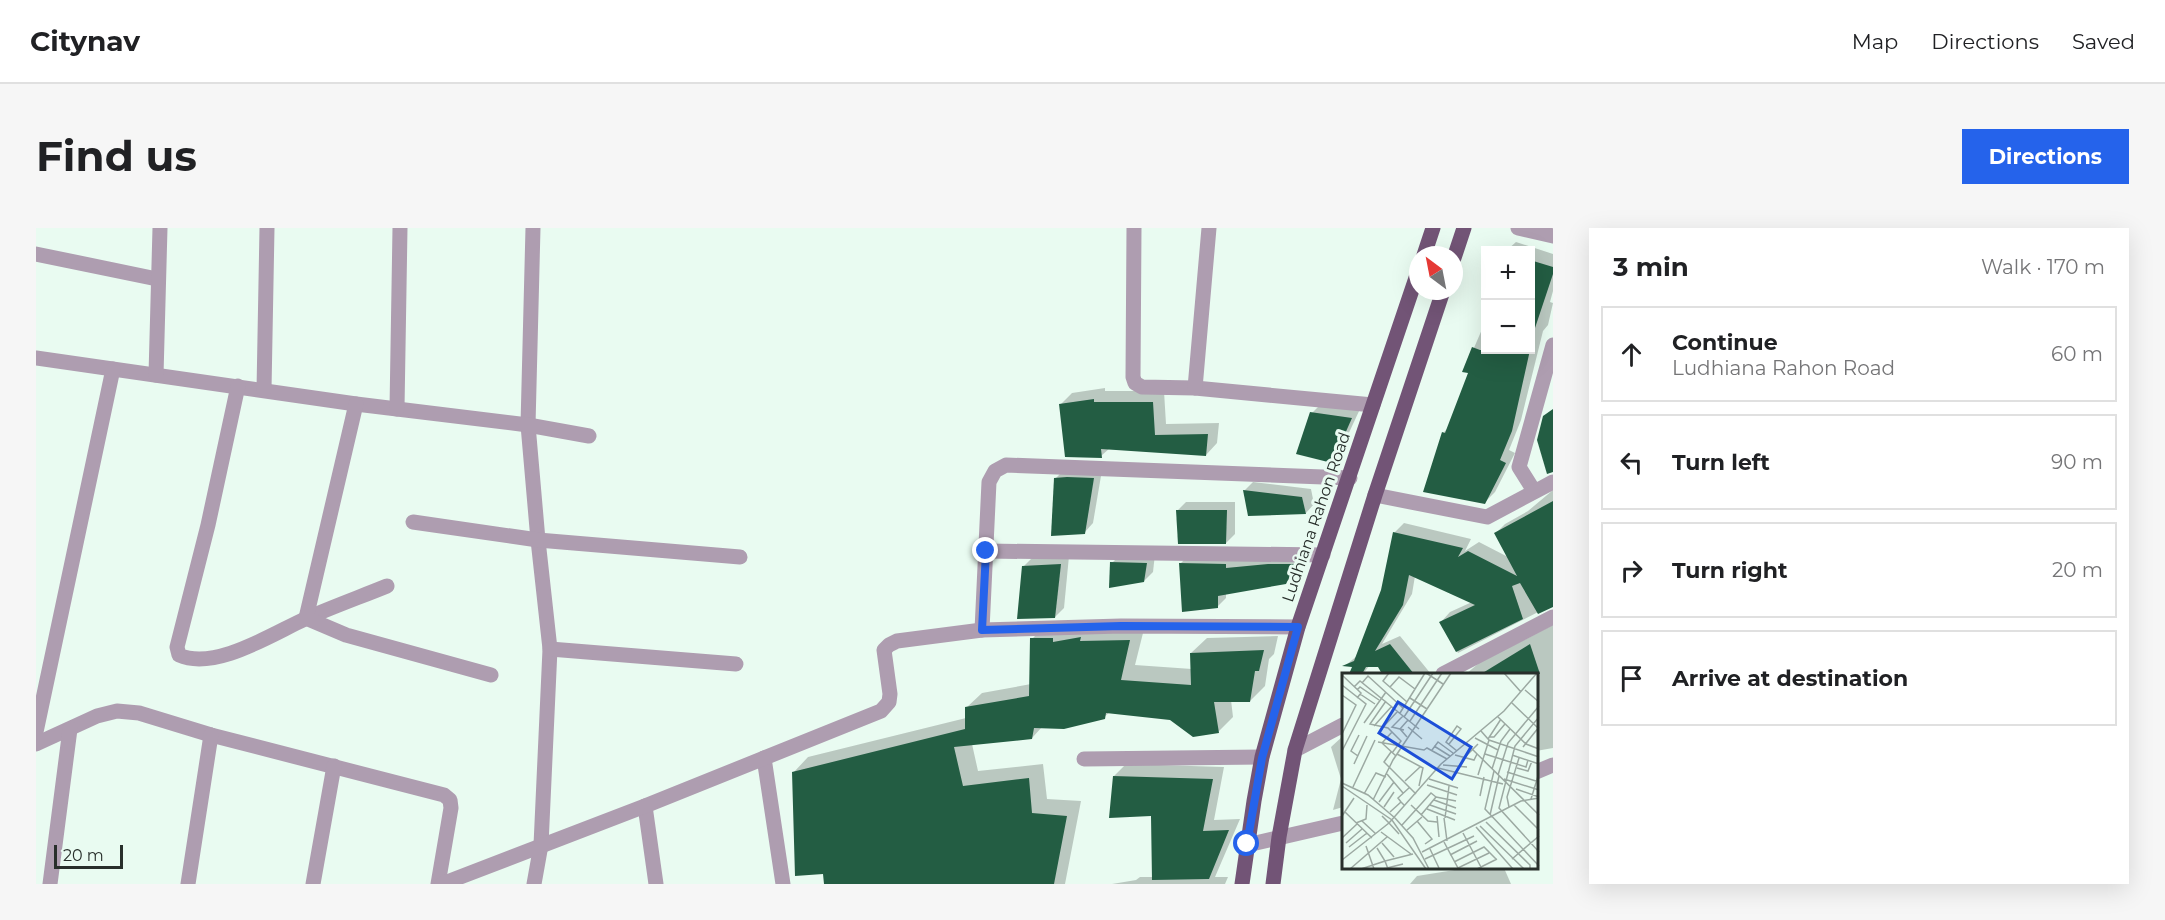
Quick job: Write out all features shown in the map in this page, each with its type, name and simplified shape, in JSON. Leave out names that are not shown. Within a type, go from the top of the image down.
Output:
[{"type":"main road","points":[[1427,246],[1433,228]]},
{"type":"main road","points":[[1458,246],[1464,228]]},
{"type":"main road","name":"Ludhiana Rahon Road","points":[[1242,884],[1262,758],[1298,627],[1409,299]]},
{"type":"main road","points":[[1273,884],[1295,750],[1375,495],[1440,300]]},
{"type":"street","points":[[156,375],[159,228]]},
{"type":"street","points":[[264,390],[267,228]]},
{"type":"street","points":[[397,409],[400,228]]},
{"type":"street","points":[[532,228],[528,425],[550,649],[541,845],[534,884]]},
{"type":"street","points":[[1134,228],[1133,377],[1135,383],[1142,387],[1195,388],[1373,405]]},
{"type":"street","points":[[1195,388],[1209,228]]},
{"type":"street","points":[[1518,228],[1553,236]]},
{"type":"street","points":[[36,254],[158,279]]},
{"type":"street","points":[[1534,491],[1519,467],[1553,345]]},
{"type":"street","points":[[36,358],[356,404],[528,425],[589,436]]},
{"type":"street","points":[[36,732],[113,369]]},
{"type":"street","points":[[238,386],[208,525],[177,647],[179,655],[187,658],[209,658],[231,652],[306,618],[387,586]]},
{"type":"street","points":[[306,618],[356,404]]},
{"type":"street","points":[[982,630],[990,482],[995,471],[1006,465],[1350,478]]},
{"type":"street","points":[[1375,495],[1487,517],[1553,482]]},
{"type":"street","points":[[413,522],[538,540],[740,557]]},
{"type":"street","points":[[986,551],[1323,555]]},
{"type":"street","points":[[1445,673],[1553,617]]},
{"type":"street","points":[[306,618],[356,638],[491,675]]},
{"type":"street","points":[[36,744],[97,716],[117,711],[139,713],[212,735],[444,795],[450,800],[451,808],[440,884],[645,806],[880,711],[889,702],[890,694],[883,657],[884,650],[897,641],[982,630],[1132,626],[1298,627]]},
{"type":"street","points":[[550,649],[736,664]]},
{"type":"street","points":[[1295,750],[1342,726]]},
{"type":"street","points":[[50,884],[70,729]]},
{"type":"street","points":[[188,884],[212,735]]},
{"type":"street","points":[[764,758],[783,884]]},
{"type":"street","points":[[1084,759],[1262,758]]},
{"type":"street","points":[[1538,771],[1553,765]]},
{"type":"street","points":[[313,884],[334,766]]},
{"type":"street","points":[[645,806],[656,884]]},
{"type":"street","points":[[1247,844],[1342,823]]},
{"type":"building","points":[[1535,262],[1553,267],[1553,274],[1535,328]]},
{"type":"building","points":[[1472,347],[1481,350],[1481,354],[1529,354],[1512,431],[1500,460],[1506,463],[1485,504],[1423,492],[1442,432],[1445,433],[1468,373],[1462,372]]},
{"type":"building","points":[[1094,399],[1094,402],[1153,402],[1155,435],[1208,434],[1206,456],[1101,449],[1102,458],[1065,457],[1059,404]]},
{"type":"building","points":[[1553,409],[1553,472],[1547,474],[1537,440],[1543,416]]},
{"type":"building","points":[[1310,412],[1352,418],[1332,463],[1296,454]]},
{"type":"building","points":[[1054,478],[1094,478],[1085,534],[1051,536]]},
{"type":"building","points":[[1243,490],[1302,497],[1306,514],[1248,516]]},
{"type":"building","points":[[1553,501],[1553,607],[1538,614],[1520,583],[1512,586],[1523,619],[1456,652],[1439,622],[1475,605],[1409,575],[1403,605],[1375,651],[1390,644],[1413,673],[1381,673],[1378,667],[1366,667],[1363,673],[1349,673],[1352,667],[1342,666],[1354,661],[1381,590],[1393,532],[1463,548],[1458,557],[1468,551],[1517,576],[1494,533]]},
{"type":"building","points":[[1176,510],[1227,510],[1226,544],[1178,544]]},
{"type":"building","points":[[1110,562],[1147,563],[1144,582],[1109,588]]},
{"type":"building","points":[[1179,563],[1226,564],[1226,568],[1296,564],[1286,584],[1218,596],[1218,608],[1182,612]]},
{"type":"building","points":[[1061,564],[1055,618],[1017,619],[1022,566]]},
{"type":"building","points":[[1081,637],[1080,641],[1130,640],[1121,680],[1191,685],[1190,653],[1264,650],[1259,671],[1255,671],[1250,702],[1214,702],[1219,733],[1193,737],[1170,720],[1106,713],[1105,719],[1064,729],[1034,728],[1032,739],[954,747],[963,786],[1029,778],[1032,813],[1067,816],[1054,884],[824,884],[823,874],[795,876],[792,772],[965,729],[965,707],[1029,696],[1030,638],[1053,638],[1053,642]]},
{"type":"building","points":[[1530,644],[1540,674],[1538,673],[1483,673]]},
{"type":"building","points":[[1113,776],[1213,779],[1203,831],[1229,830],[1209,879],[1152,880],[1151,816],[1109,818]]},
{"type":"route","points":[[986,551],[982,630],[1121,626],[1298,627],[1262,758],[1247,844]]}]
